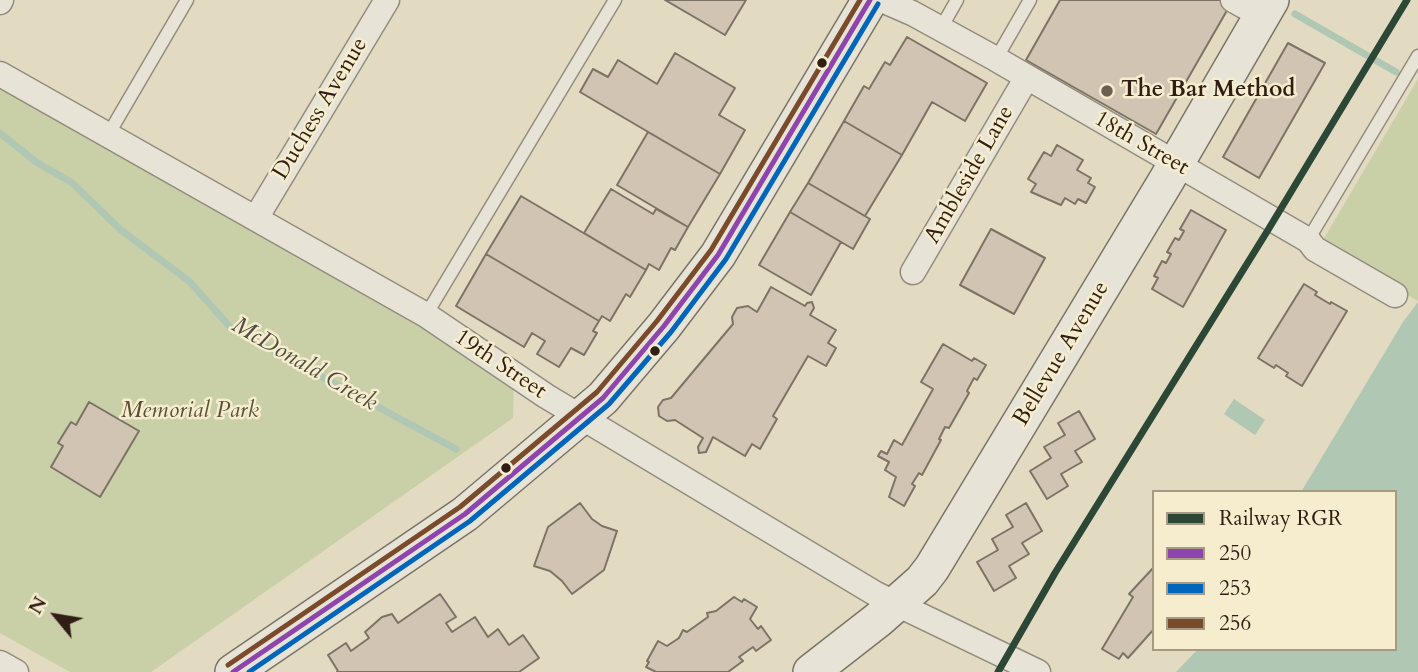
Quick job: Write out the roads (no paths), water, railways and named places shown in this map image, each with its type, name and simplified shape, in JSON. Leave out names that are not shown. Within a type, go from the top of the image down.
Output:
[{"type":"main road","points":[[233,672],[465,514],[603,398],[664,326],[718,255],[870,0]]},
{"type":"main road","name":"Bellevue Avenue","points":[[811,672],[922,581],[951,539],[1176,164],[1255,5]]},
{"type":"street","name":"Duchess Avenue","points":[[256,218],[387,0]]},
{"type":"street","name":"18th Street","points":[[882,0],[941,28],[996,59],[1308,240],[1315,249],[1395,295]]},
{"type":"street","name":"19th Street","points":[[0,74],[426,315],[581,418],[895,604],[1038,672]]},
{"type":"street","name":"Ambleside Lane","points":[[913,272],[1027,77]]},
{"type":"street","points":[[0,663],[16,672]]},
{"type":"lane","points":[[108,135],[187,0]]},
{"type":"lane","points":[[426,315],[615,0]]},
{"type":"lane","points":[[941,28],[957,0]]},
{"type":"lane","points":[[996,59],[1030,0]]},
{"type":"lane","points":[[1308,240],[1418,56]]},
{"type":"waterway","points":[[1295,14],[1396,72]]},
{"type":"waterway","name":"McDonald Creek","points":[[0,133],[36,162],[71,182],[121,230],[189,281],[231,328],[456,449]]},
{"type":"rail line","name":"RGR","points":[[998,672],[1055,573],[1407,0]]},
{"type":"place","name":"The Bar Method","points":[[1107,91]]},
{"type":"park label","name":"Memorial Park","points":[[190,412]]}]
